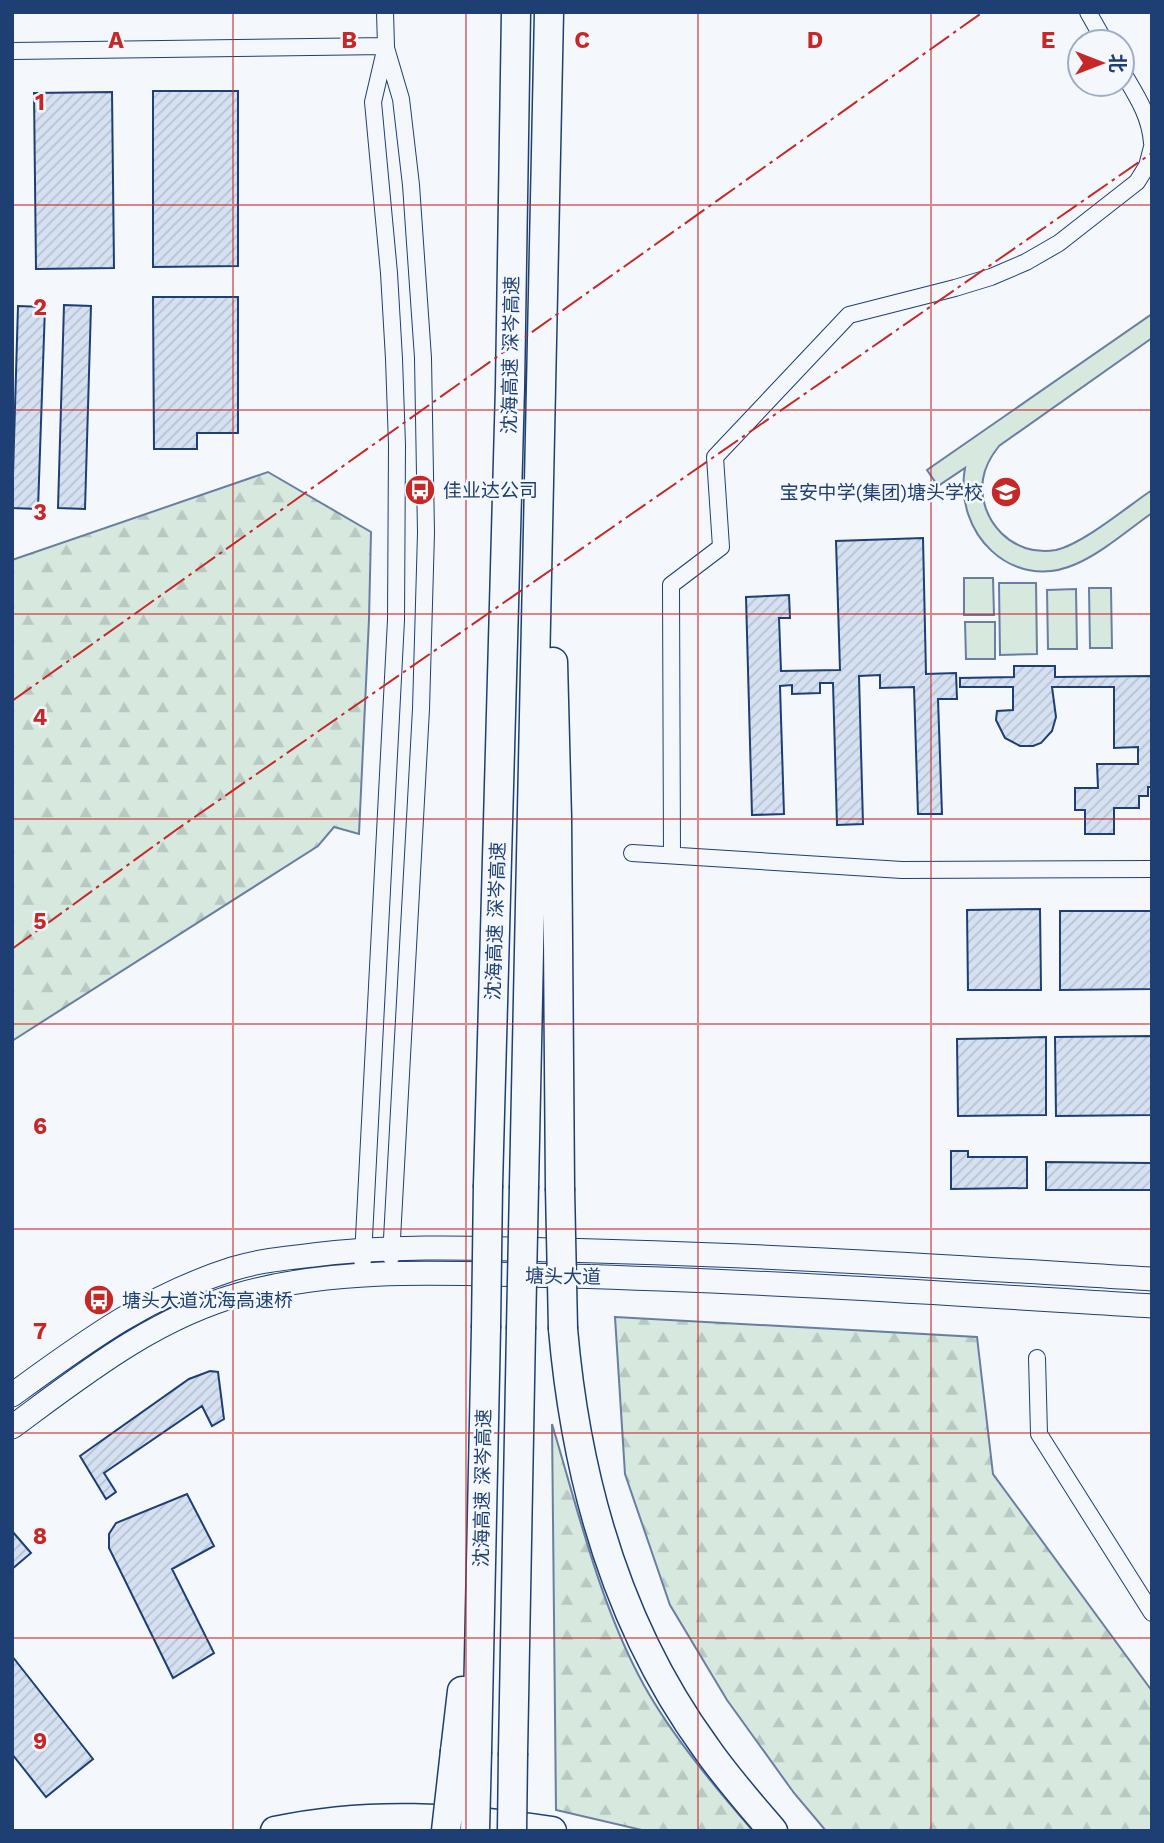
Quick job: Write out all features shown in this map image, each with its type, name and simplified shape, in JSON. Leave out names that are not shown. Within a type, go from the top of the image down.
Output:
[{"type":"highway","name":"沈海高速 深岑高速","points":[[466,1751],[482,1507],[510,387],[516,12]]},
{"type":"highway","name":"沈海高速 深岑高速","points":[[512,1831],[549,12]]},
{"type":"highway","points":[[540,439],[556,738],[563,1329],[579,1450],[597,1522],[631,1617],[667,1687],[705,1748],[773,1831]]},
{"type":"highway","points":[[446,1831],[466,1751]]},
{"type":"highway","points":[[466,1751],[475,1831]]},
{"type":"highway","points":[[275,1831],[373,1818],[414,1817],[457,1818],[552,1831]]},
{"type":"main road","name":"塘头大道","points":[[12,1395],[93,1336],[137,1308],[184,1286],[236,1268],[288,1258],[363,1250],[392,1248],[714,1253],[1152,1279]]},
{"type":"main road","name":"塘头大道","points":[[12,1427],[107,1357],[149,1331],[193,1310],[242,1294],[292,1283],[362,1276],[460,1274],[713,1280],[1152,1306]]},
{"type":"street","points":[[385,12],[386,46],[401,99],[411,185],[423,358],[426,482],[425,621],[391,1275]]},
{"type":"street","points":[[1088,12],[1097,28]]},
{"type":"street","points":[[12,51],[386,46]]},
{"type":"street","points":[[362,1276],[396,620],[394,359],[373,102],[386,46]]},
{"type":"street","points":[[672,855],[671,585],[721,547],[715,457],[849,315],[991,277],[1026,262],[1059,243],[1137,182],[1147,166],[1152,145],[1151,126],[1136,96]]},
{"type":"street","points":[[632,853],[902,870],[1152,869]]},
{"type":"street","points":[[1037,1358],[1039,1434],[1152,1613]]},
{"type":"green space","points":[[1152,314],[1152,338],[999,446],[985,470],[983,494],[992,522],[1002,533],[1026,548],[1041,551],[1056,550],[1079,540],[1152,490],[1152,513],[1106,547],[1076,564],[1052,571],[1030,570],[1009,563],[992,551],[978,534],[968,514],[964,492],[965,468],[938,486],[927,470]]},
{"type":"green space","points":[[268,472],[371,532],[359,834],[334,827],[318,846],[12,1041],[12,560]]},
{"type":"green space","points":[[964,578],[993,578],[994,615],[964,615]]},
{"type":"green space","points":[[999,583],[1036,583],[1037,654],[1000,655]]},
{"type":"green space","points":[[1089,588],[1111,588],[1112,648],[1090,648]]},
{"type":"green space","points":[[1076,589],[1077,649],[1048,649],[1047,590]]},
{"type":"green space","points":[[965,622],[995,622],[995,659],[966,659]]},
{"type":"green space","points":[[615,1317],[977,1337],[993,1474],[1152,1691],[1152,1831],[826,1831],[794,1793],[727,1700],[670,1605],[625,1474]]},
{"type":"green space","points":[[552,1424],[600,1585],[639,1676],[677,1737],[753,1831],[646,1831],[556,1810]]},
{"type":"building","points":[[153,91],[238,91],[238,266],[153,267]]},
{"type":"building","points":[[112,92],[114,268],[36,269],[34,93]]},
{"type":"building","points":[[153,297],[238,297],[238,433],[197,433],[197,449],[154,449]]},
{"type":"building","points":[[64,305],[91,306],[85,509],[58,508]]},
{"type":"building","points":[[18,306],[45,307],[38,509],[12,508]]},
{"type":"building","points":[[923,538],[926,674],[956,673],[957,699],[938,699],[942,814],[918,814],[914,687],[880,688],[880,675],[859,676],[863,824],[837,825],[833,683],[820,683],[820,693],[792,694],[792,685],[780,686],[784,814],[752,815],[746,597],[789,595],[790,618],[779,618],[781,671],[840,670],[836,541]]},
{"type":"building","points":[[1014,666],[1055,666],[1055,677],[1152,676],[1152,787],[1148,787],[1148,796],[1139,796],[1139,808],[1114,808],[1114,834],[1085,834],[1085,810],[1075,810],[1075,788],[1098,788],[1097,764],[1138,764],[1138,747],[1114,748],[1114,687],[1052,687],[1056,717],[1052,731],[1041,743],[1020,746],[1005,738],[996,720],[997,711],[1013,710],[1013,687],[960,687],[960,678],[1014,677]]},
{"type":"building","points":[[1040,909],[1041,990],[968,990],[967,910]]},
{"type":"building","points":[[1060,911],[1152,911],[1152,989],[1060,990]]},
{"type":"building","points":[[1152,1036],[1152,1115],[1056,1116],[1055,1037]]},
{"type":"building","points":[[1046,1037],[1046,1115],[958,1116],[957,1039]]},
{"type":"building","points":[[951,1151],[968,1151],[968,1157],[1027,1157],[1027,1188],[951,1189]]},
{"type":"building","points":[[1046,1162],[1152,1163],[1152,1190],[1046,1190]]},
{"type":"building","points":[[210,1371],[218,1372],[224,1419],[212,1426],[202,1406],[104,1473],[116,1492],[106,1499],[80,1456],[189,1379]]},
{"type":"building","points":[[187,1494],[214,1546],[172,1569],[214,1653],[173,1678],[109,1548],[109,1534],[116,1523]]},
{"type":"building","points":[[12,1531],[31,1553],[12,1569]]},
{"type":"building","points":[[12,1656],[93,1759],[46,1797],[12,1754]]},
{"type":"power","points":[[12,701],[983,12]]},
{"type":"power","points":[[12,949],[176,830],[1152,153]]},
{"type":"place","name":"佳业达公司","points":[[420,490]]},
{"type":"place","name":"宝安中学(集团)塘头学校","points":[[1006,492]]},
{"type":"place","name":"塘头大道沈海高速桥","points":[[99,1300]]}]
